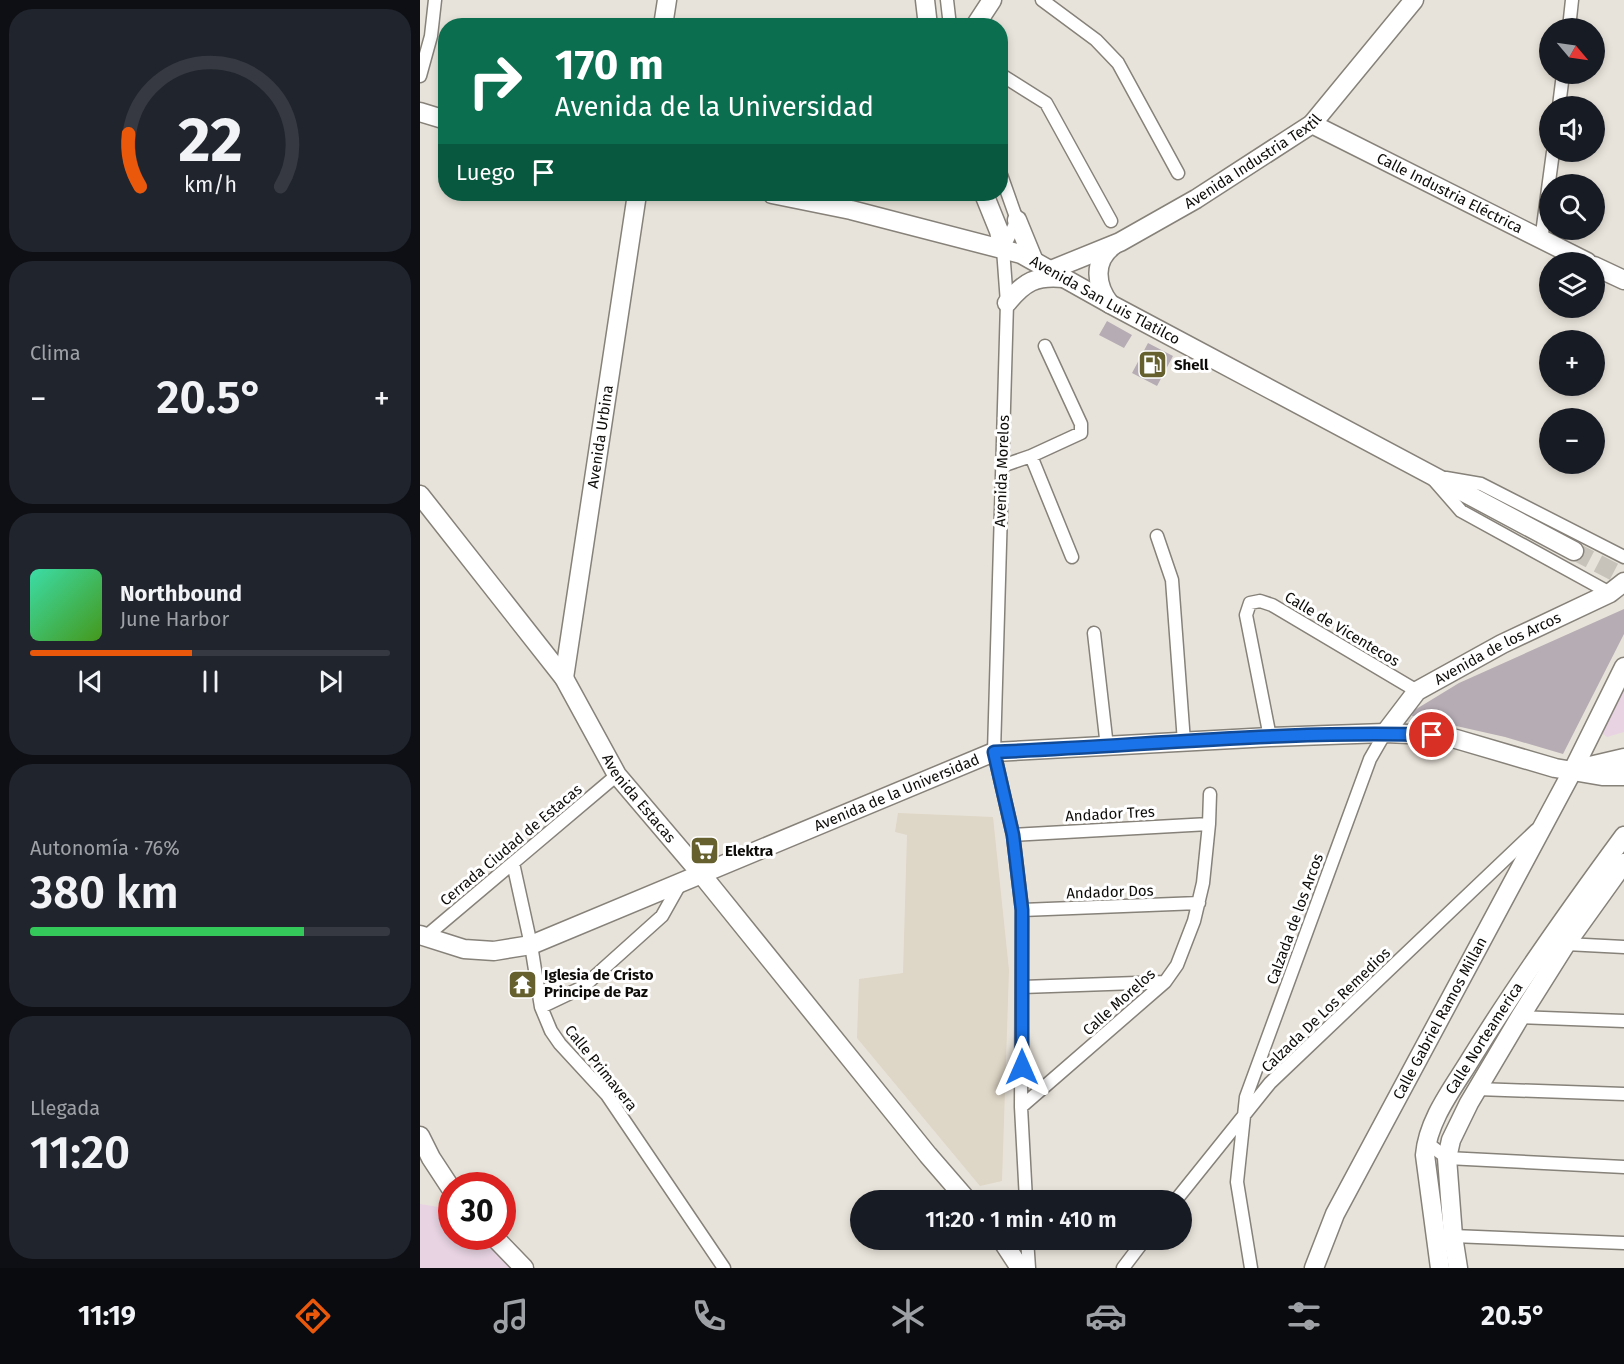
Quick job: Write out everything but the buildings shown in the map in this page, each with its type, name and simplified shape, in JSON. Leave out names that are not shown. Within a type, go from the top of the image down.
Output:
[{"type":"main road","points":[[664,18],[667,0]]},
{"type":"main road","points":[[925,0],[927,18]]},
{"type":"main road","points":[[980,18],[992,0]]},
{"type":"main road","name":"Avenida Industria Textil","points":[[1058,274],[1196,199],[1312,124],[1414,0]]},
{"type":"main road","points":[[420,112],[438,118]]},
{"type":"main road","name":"Calle Industria Eléctrica","points":[[1312,124],[1565,252]]},
{"type":"main road","name":"Avenida Urbina","points":[[564,678],[636,201]]},
{"type":"main road","name":"Avenida San Luis Tlatilco","points":[[806,201],[1003,249],[1033,259],[1112,305],[1574,551]]},
{"type":"main road","name":"Avenida Morelos","points":[[987,201],[999,231],[1003,249]]},
{"type":"main road","points":[[1017,220],[1033,259]]},
{"type":"main road","points":[[1112,305],[1102,294],[1097,279],[1099,264],[1107,250],[1120,242]]},
{"type":"main road","points":[[1605,271],[1624,280]]},
{"type":"main road","points":[[1007,303],[1018,290],[1032,280],[1058,274]]},
{"type":"main road","name":"Avenida Estacas","points":[[420,495],[564,678],[617,775],[702,875],[959,1190]]},
{"type":"main road","name":"Avenida de los Arcos","points":[[1385,733],[1417,691],[1502,644],[1617,587]]},
{"type":"main road","name":"Calle Gabriel Ramos Millan","points":[[1314,1268],[1335,1214],[1573,770],[1624,667]]},
{"type":"main road","name":"Avenida de la Universidad","points":[[422,937],[464,949],[494,951],[531,945],[994,752],[1385,733],[1432,735],[1456,739],[1544,765],[1602,776],[1624,776]]},
{"type":"main road","points":[[1573,770],[1624,758]]},
{"type":"main road","name":"Calle Norteamerica","points":[[1440,1268],[1427,1168],[1426,1142],[1431,1127],[1499,1013],[1551,935],[1624,836]]},
{"type":"main road","name":"Calle Norteamerica","points":[[1458,1268],[1453,1236],[1448,1158],[1451,1140],[1477,1089],[1566,944],[1621,871]]},
{"type":"main road","points":[[420,1136],[440,1172]]},
{"type":"main road","points":[[507,1250],[525,1268]]},
{"type":"main road","points":[[1008,1250],[1020,1268]]},
{"type":"street","points":[[422,69],[434,16],[435,0]]},
{"type":"street","points":[[947,0],[949,18]]},
{"type":"street","points":[[1041,0],[1096,40],[1118,63],[1179,173]]},
{"type":"street","points":[[1570,18],[1572,0]]},
{"type":"street","points":[[1008,79],[1046,103],[1111,221]]},
{"type":"street","points":[[1541,241],[1552,162]]},
{"type":"street","points":[[1003,249],[1017,220],[1008,195]]},
{"type":"street","name":"Avenida Morelos","points":[[1003,249],[1007,303],[994,752],[1013,835],[1022,910],[1021,1107],[1025,1190]]},
{"type":"street","points":[[1002,466],[1077,436],[1082,428],[1045,346]]},
{"type":"street","points":[[1031,456],[1072,557]]},
{"type":"street","points":[[1430,476],[1481,484],[1624,557]]},
{"type":"street","points":[[1430,476],[1461,511],[1617,587]]},
{"type":"street","points":[[1157,536],[1172,580],[1184,742]]},
{"type":"street","name":"Calle de Vicentecos","points":[[1270,737],[1246,615],[1250,603],[1260,601],[1272,605],[1417,691]]},
{"type":"street","points":[[1094,633],[1107,747]]},
{"type":"street","name":"Calzada de los Arcos","points":[[1244,1118],[1246,1097],[1370,759],[1385,733]]},
{"type":"street","name":"Cerrada Ciudad de Estacas","points":[[422,937],[617,775]]},
{"type":"street","name":"Calle Morelos","points":[[1021,1107],[1165,982],[1177,965],[1199,903],[1209,824],[1210,794]]},
{"type":"street","name":"Calzada De Los Remedios","points":[[1251,1268],[1236,1182],[1244,1118],[1270,1083],[1544,823]]},
{"type":"street","name":"Andador Tres","points":[[1013,835],[1209,824]]},
{"type":"street","name":"Calle Primavera","points":[[513,863],[531,945],[541,1006],[551,1031],[607,1095],[724,1268]]},
{"type":"street","points":[[541,1006],[583,987],[662,916],[680,884]]},
{"type":"street","name":"Andador Dos","points":[[1022,910],[1199,903]]},
{"type":"street","points":[[1566,944],[1624,947]]},
{"type":"street","points":[[1022,987],[1165,982]]},
{"type":"street","points":[[1520,1017],[1624,1021]]},
{"type":"street","points":[[1477,1089],[1624,1094]]},
{"type":"street","points":[[1184,1190],[1223,1140],[1244,1118]]},
{"type":"street","points":[[1426,1142],[1448,1158]]},
{"type":"street","points":[[1427,1168],[1448,1158],[1624,1167]]},
{"type":"street","points":[[1453,1236],[1624,1243]]},
{"type":"street","points":[[1028,1250],[1029,1268]]},
{"type":"street","points":[[1123,1268],[1137,1250]]},
{"type":"shaded area","points":[[1624,682],[1624,732],[1607,737],[1600,732]]},
{"type":"shaded area","points":[[898,813],[993,817],[1009,970],[1002,1181],[980,1186],[857,1038],[859,979],[903,973],[907,835],[895,832]]},
{"type":"shaded area","points":[[420,1204],[438,1207],[438,1250],[496,1250],[514,1268],[420,1268]]},
{"type":"tunnel","points":[[1574,551],[1624,577]]},
{"type":"place","name":"Shell","points":[[1153,365]]},
{"type":"place","name":"Elektra","points":[[704,851]]},
{"type":"place","name":"Iglesia de Cristo Principe de Paz","points":[[523,984]]},
{"type":"route","points":[[1022,1067],[1022,910],[1013,835],[994,752],[1270,737],[1385,733],[1432,735]]}]
